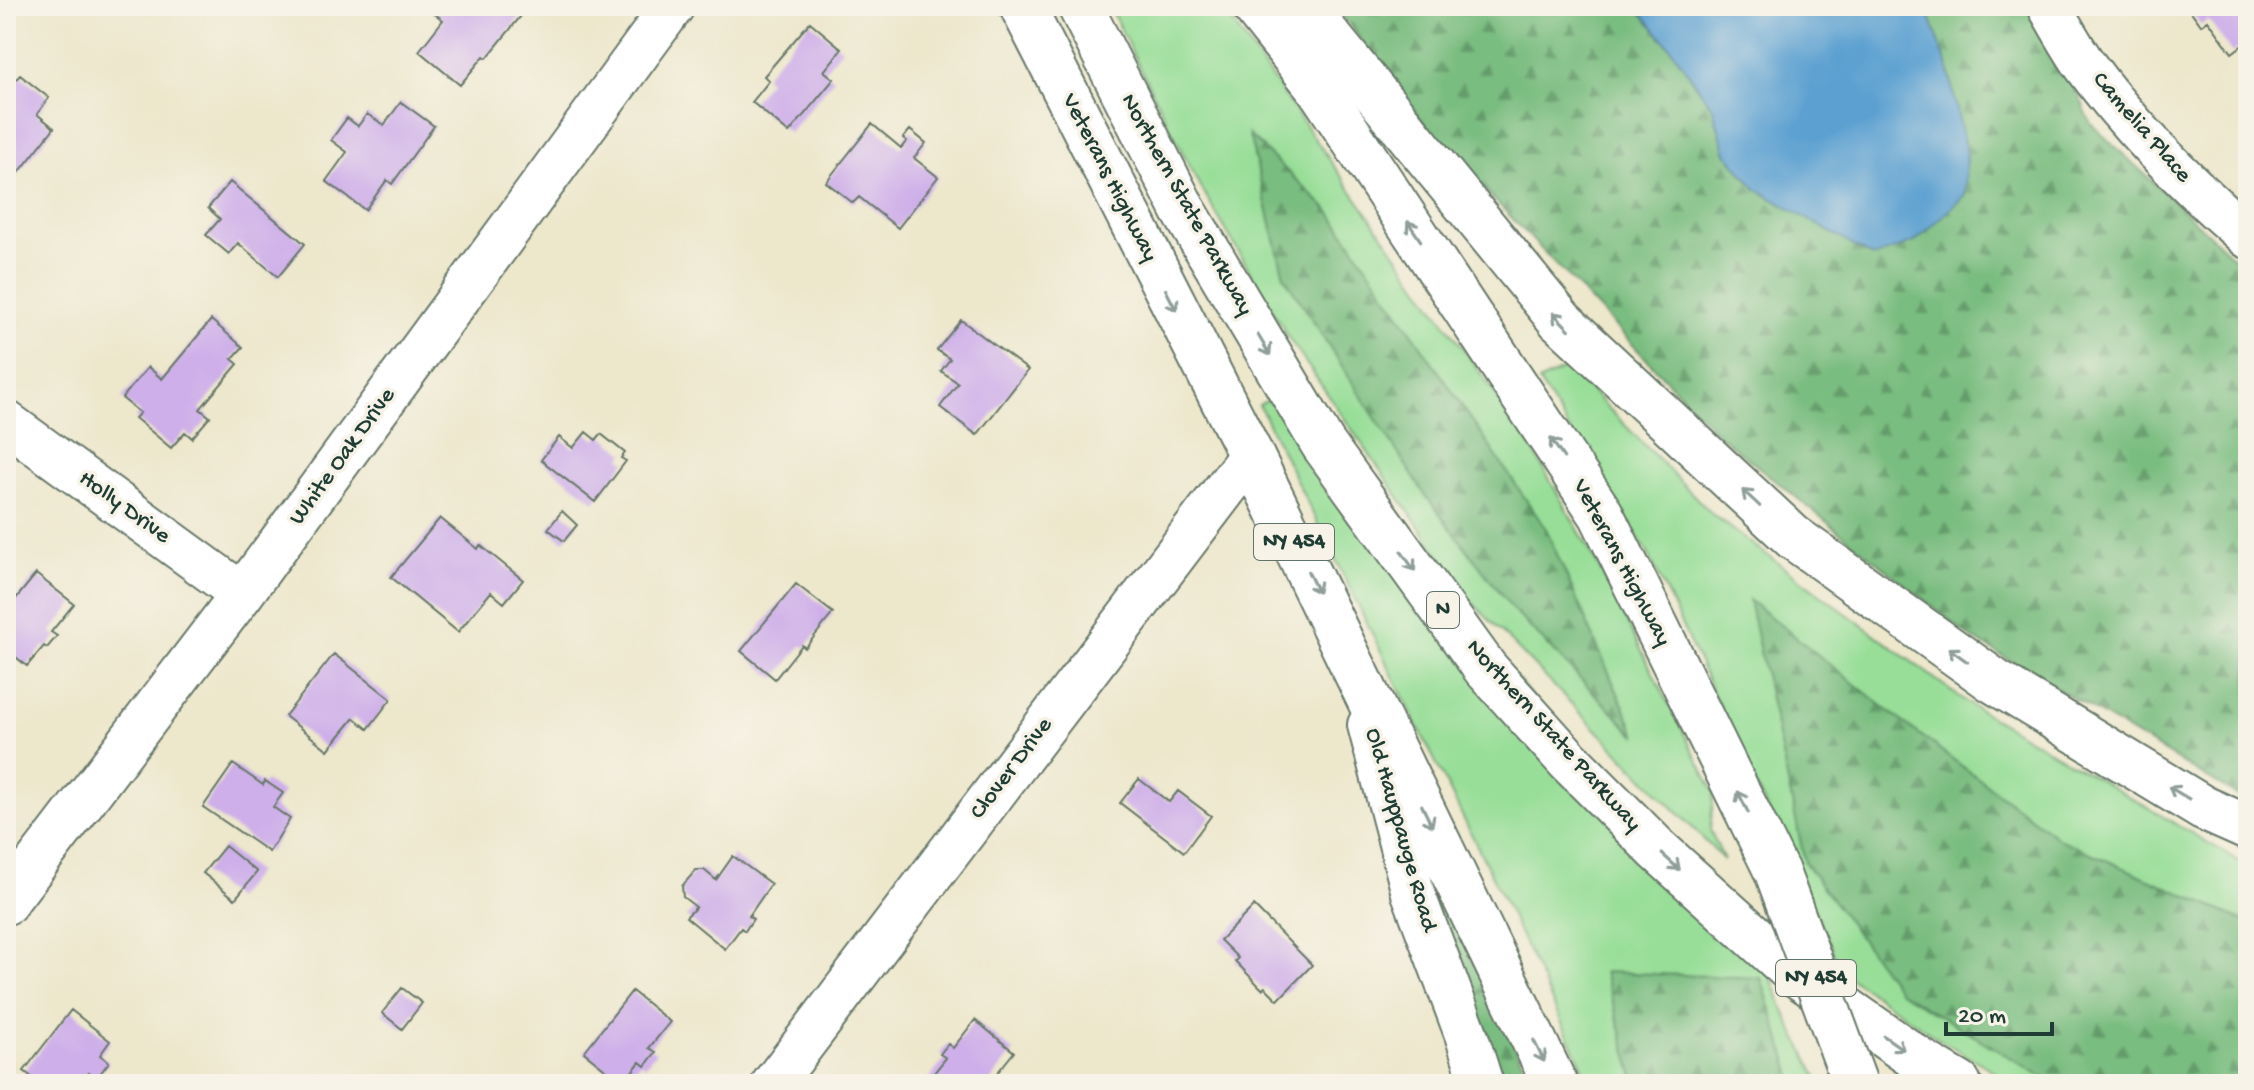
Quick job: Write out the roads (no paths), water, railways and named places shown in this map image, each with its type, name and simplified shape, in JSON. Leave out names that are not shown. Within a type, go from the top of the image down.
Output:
[{"type":"main road","name":"Veterans Highway","points":[[1022,6],[1251,455],[1555,1084]]},
{"type":"main road","name":"Northern State Parkway","points":[[1080,6],[1183,209],[1323,444],[1485,668],[1569,761],[1647,839],[1793,972],[1922,1062],[1959,1084]]},
{"type":"main road","name":"Veterans Highway","points":[[1254,6],[1319,88],[1601,514],[1777,872],[1855,1084]]},
{"type":"main road","points":[[1304,6],[1560,320],[1793,537],[1994,681],[2203,808],[2248,828]]},
{"type":"street","name":"White Oak Drive","points":[[6,903],[242,594],[673,6]]},
{"type":"street","name":"Camelia Place","points":[[2049,6],[2084,63],[2140,132],[2208,203],[2248,237]]},
{"type":"street","name":"Holly Drive","points":[[6,422],[242,594]]},
{"type":"street","name":"Clover Drive","points":[[773,1084],[1251,455]]},
{"type":"street","name":"Old Hauppauge Road","points":[[1354,665],[1413,893],[1482,1084]]},
{"type":"water","points":[[1636,6],[1926,6],[1948,67],[1966,152],[1965,195],[1915,242],[1873,257],[1756,189],[1726,153],[1713,108],[1670,47]]}]
